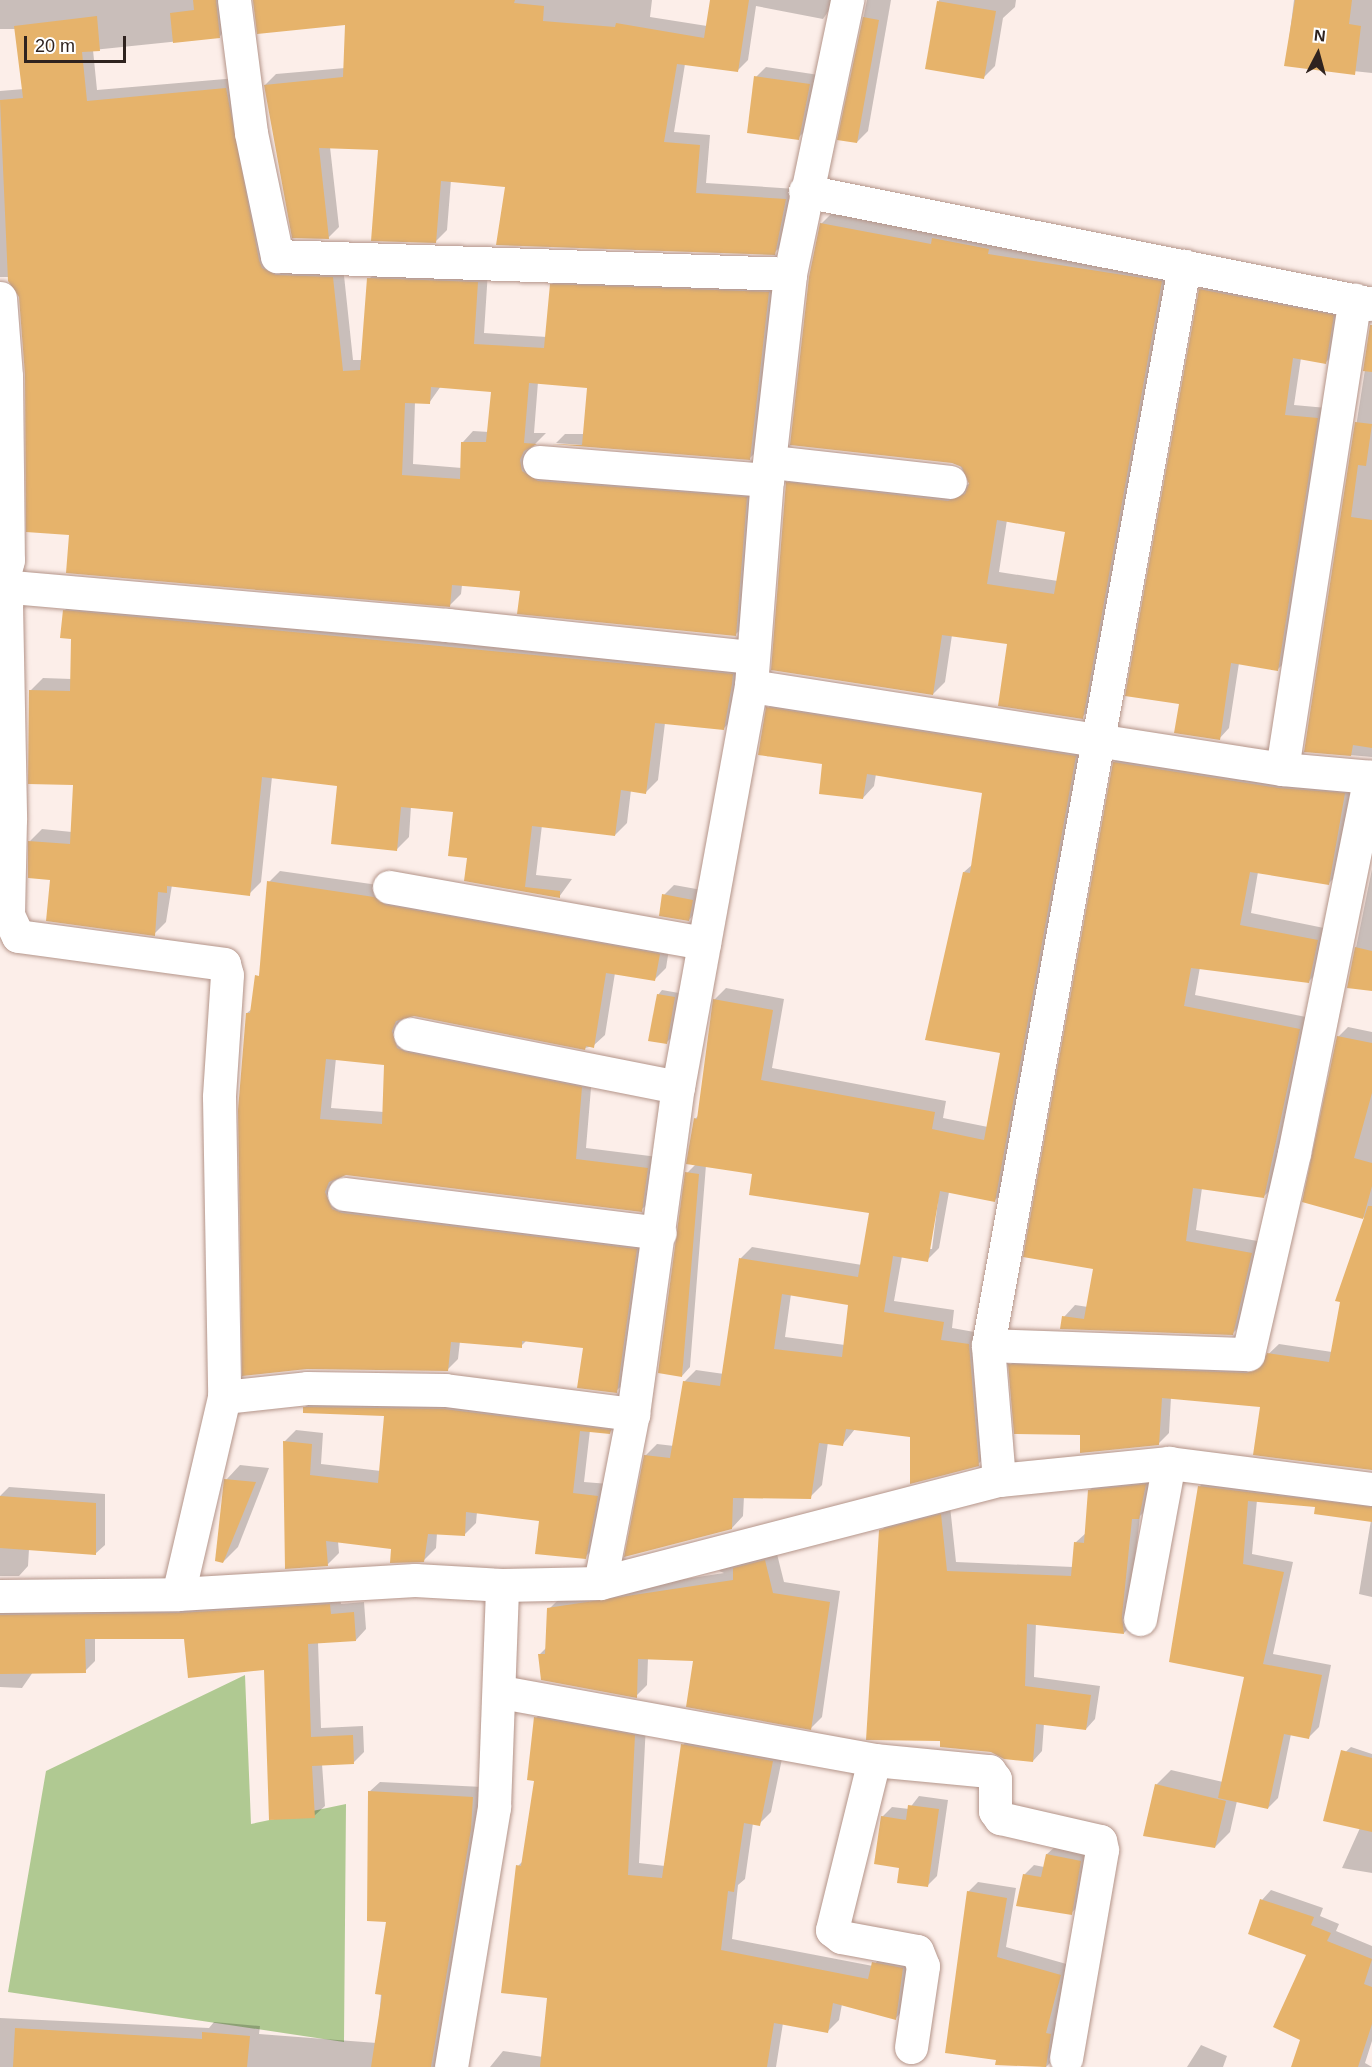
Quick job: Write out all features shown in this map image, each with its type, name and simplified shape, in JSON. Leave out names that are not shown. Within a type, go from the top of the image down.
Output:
[{"type":"street","points":[[234,0],[251,133],[277,256],[790,274]]},
{"type":"street","points":[[600,1583],[633,1414],[660,1233],[678,1088],[752,672],[790,274],[805,190],[847,0]]},
{"type":"street","points":[[805,190],[1364,302],[1282,769]]},
{"type":"street","points":[[999,1480],[988,1345],[1096,738],[1184,266]]},
{"type":"street","points":[[0,298],[6,376],[3,569],[6,604],[10,819],[8,915],[18,936],[224,964],[228,1005],[219,1096],[219,1223],[224,1397],[178,1594]]},
{"type":"street","points":[[539,462],[770,471],[950,482]]},
{"type":"street","points":[[3,569],[447,625],[752,672],[1096,738],[1282,769],[1371,777],[1294,1153],[1248,1354],[988,1345]]},
{"type":"street","points":[[389,887],[704,943]]},
{"type":"street","points":[[411,1034],[678,1088]]},
{"type":"street","points":[[344,1194],[660,1233]]},
{"type":"street","points":[[224,1397],[307,1388],[445,1390],[633,1414]]},
{"type":"street","points":[[1140,1619],[1169,1463]]},
{"type":"street","points":[[0,1596],[178,1594],[415,1580],[502,1585],[600,1583],[999,1480],[1169,1463],[1372,1489]]},
{"type":"street","points":[[451,2067],[494,1807],[501,1692],[502,1585]]},
{"type":"street","points":[[501,1692],[874,1760],[989,1771],[995,1779],[995,1811],[1000,1818],[1100,1841],[1102,1850],[1066,2058]]},
{"type":"street","points":[[874,1760],[832,1930],[841,1937],[917,1951],[923,1966],[911,2047]]},
{"type":"green space","points":[[245,1675],[251,1824],[346,1804],[344,2042],[8,1992],[46,1771]]},
{"type":"building","points":[[193,0],[216,0],[220,38],[173,43],[170,13],[194,10]]},
{"type":"building","points":[[253,0],[515,0],[514,3],[544,6],[543,21],[615,27],[616,23],[704,38],[710,0],[749,0],[738,72],[677,64],[664,142],[700,145],[696,193],[786,199],[775,255],[496,245],[505,187],[441,181],[436,243],[371,241],[378,150],[319,148],[329,239],[292,238],[264,85],[343,77],[345,25],[257,34]]},
{"type":"building","points":[[1295,0],[1352,0],[1349,24],[1361,26],[1355,75],[1284,66]]},
{"type":"building","points":[[937,1],[996,11],[984,79],[925,69]]},
{"type":"building","points":[[97,16],[100,51],[82,52],[87,101],[226,88],[262,268],[276,275],[333,277],[343,371],[360,370],[367,278],[478,282],[474,344],[544,348],[550,284],[769,292],[750,460],[552,444],[582,445],[587,388],[529,383],[524,443],[537,444],[524,451],[520,460],[522,471],[538,481],[747,497],[736,636],[517,614],[520,591],[452,585],[450,607],[66,573],[69,535],[26,532],[25,375],[19,297],[8,281],[0,100],[23,98],[14,26]],"holes":[[[431,387],[491,392],[486,442],[461,442],[460,479],[402,475],[405,403],[430,404]]]},
{"type":"building","points":[[863,17],[879,20],[857,143],[837,140]]},
{"type":"building","points":[[754,76],[810,84],[799,140],[747,133]]},
{"type":"building","points":[[820,223],[931,244],[932,238],[989,249],[988,254],[1162,281],[1083,719],[998,706],[1007,644],[942,635],[933,695],[771,670],[786,482],[948,501],[965,494],[969,484],[962,467],[952,463],[790,445],[809,277]],"holes":[[[997,520],[1065,532],[1054,594],[987,584]]]},
{"type":"building","points":[[1199,289],[1334,315],[1326,364],[1293,358],[1285,415],[1318,418],[1278,671],[1231,663],[1220,740],[1174,733],[1179,704],[1125,696]]},
{"type":"building","points":[[1370,325],[1372,325],[1372,372],[1363,371]]},
{"type":"building","points":[[1355,422],[1372,424],[1366,466],[1358,465],[1351,517],[1372,520],[1372,748],[1353,745],[1351,756],[1304,752]]},
{"type":"building","points":[[63,610],[733,674],[732,684],[724,730],[655,723],[646,794],[621,790],[615,836],[532,826],[525,887],[560,891],[560,898],[464,881],[467,858],[448,856],[453,812],[401,807],[397,851],[331,844],[337,786],[262,777],[250,896],[167,886],[167,893],[158,892],[155,936],[46,921],[50,880],[28,878],[28,841],[70,844],[73,785],[28,784],[29,690],[70,691],[71,639],[60,638]]},
{"type":"building","points":[[766,707],[1076,756],[995,1202],[940,1191],[928,1262],[893,1256],[884,1312],[944,1322],[941,1340],[969,1344],[979,1466],[910,1484],[910,1437],[846,1429],[843,1446],[819,1443],[811,1499],[733,1498],[732,1529],[624,1557],[644,1455],[670,1458],[683,1381],[720,1386],[739,1258],[858,1277],[869,1213],[749,1195],[752,1174],[686,1164],[694,1118],[697,1119],[713,999],[773,1010],[761,1080],[935,1112],[932,1129],[984,1140],[1000,1053],[925,1040],[963,872],[970,873],[982,793],[867,774],[863,799],[819,794],[822,764],[758,755]],"holes":[[[782,1294],[848,1305],[842,1357],[774,1349]]]},
{"type":"building","points":[[1113,762],[1279,788],[1345,793],[1329,885],[1250,872],[1240,925],[1318,940],[1309,983],[1191,968],[1184,1006],[1300,1029],[1264,1198],[1193,1188],[1186,1241],[1252,1253],[1233,1335],[1060,1329],[1062,1316],[1084,1319],[1093,1269],[1023,1257]]},
{"type":"building","points":[[267,881],[374,897],[386,905],[660,954],[655,981],[606,973],[594,1048],[586,1046],[585,1050],[414,1016],[396,1021],[392,1031],[397,1048],[406,1052],[582,1087],[576,1159],[648,1168],[642,1212],[346,1175],[329,1182],[325,1192],[332,1209],[342,1213],[637,1249],[617,1393],[577,1388],[583,1348],[522,1341],[522,1348],[451,1342],[448,1371],[307,1369],[242,1376],[238,1110],[246,1013],[250,1013],[255,975],[259,976]],"holes":[[[326,1059],[384,1065],[382,1124],[320,1119]]]},
{"type":"building","points":[[662,894],[693,900],[689,921],[659,916]]},
{"type":"building","points":[[1355,947],[1372,951],[1372,991],[1347,988]]},
{"type":"building","points":[[657,994],[675,997],[667,1044],[648,1041]]},
{"type":"building","points":[[1337,1036],[1372,1043],[1372,1093],[1354,1158],[1372,1163],[1372,1186],[1363,1219],[1302,1202]]},
{"type":"building","points":[[685,1172],[699,1174],[682,1377],[658,1373]]},
{"type":"building","points":[[1368,1206],[1372,1206],[1372,1470],[1253,1455],[1260,1407],[1162,1398],[1159,1445],[1080,1453],[1080,1435],[1014,1434],[1008,1364],[1247,1373],[1262,1366],[1267,1353],[1329,1362],[1340,1302],[1335,1301]]},
{"type":"building","points":[[303,1407],[444,1409],[611,1430],[610,1434],[580,1431],[573,1493],[598,1496],[586,1559],[535,1554],[539,1521],[466,1512],[465,1536],[428,1534],[424,1562],[390,1563],[391,1549],[326,1541],[328,1566],[285,1569],[283,1441],[312,1444],[310,1475],[378,1483],[384,1416],[303,1413]]},
{"type":"building","points":[[224,1479],[256,1482],[223,1563],[215,1561]]},
{"type":"building","points":[[1146,1484],[1139,1519],[1132,1519],[1122,1616],[1124,1634],[1027,1624],[1025,1686],[1091,1695],[1086,1730],[1036,1724],[1033,1762],[1004,1759],[991,1752],[940,1747],[940,1741],[866,1740],[879,1530],[941,1514],[947,1571],[1071,1576],[1074,1542],[1084,1543],[1088,1490]]},
{"type":"building","points":[[1198,1486],[1372,1507],[1372,1522],[1314,1514],[1315,1507],[1248,1501],[1243,1564],[1284,1572],[1263,1664],[1322,1675],[1309,1739],[1284,1734],[1268,1809],[1218,1798],[1244,1677],[1169,1662]]},
{"type":"building","points":[[0,1496],[96,1503],[96,1555],[0,1548]]},
{"type":"building","points":[[765,1560],[773,1593],[830,1602],[811,1730],[686,1707],[693,1661],[638,1659],[637,1698],[541,1680],[538,1654],[545,1654],[547,1608],[733,1580],[733,1568]]},
{"type":"building","points":[[330,1604],[331,1614],[354,1612],[356,1641],[308,1644],[311,1737],[353,1735],[354,1764],[312,1766],[315,1818],[269,1820],[264,1670],[188,1678],[184,1639],[85,1639],[86,1673],[0,1674],[0,1615],[178,1613]]},
{"type":"building","points":[[534,1717],[635,1735],[628,1875],[662,1878],[681,1744],[773,1761],[760,1826],[744,1823],[734,1892],[728,1891],[721,1950],[868,1979],[872,1962],[903,1968],[896,2020],[833,2003],[828,2033],[774,2023],[767,2067],[540,2067],[547,1998],[501,1993],[516,1865],[521,1866],[534,1781],[527,1780]]},
{"type":"building","points":[[1341,1750],[1372,1758],[1372,1832],[1323,1821]]},
{"type":"building","points":[[1155,1784],[1226,1801],[1215,1848],[1143,1836]]},
{"type":"building","points":[[368,1791],[473,1797],[471,1829],[431,2067],[371,2067],[382,1995],[375,1994],[386,1922],[367,1921]]},
{"type":"building","points":[[908,1805],[939,1809],[928,1887],[897,1883],[899,1868],[874,1864],[881,1816],[906,1820]]},
{"type":"building","points":[[1046,1854],[1081,1861],[1072,1915],[1016,1906],[1023,1874],[1041,1877]]},
{"type":"building","points":[[967,1891],[1007,1898],[997,1957],[1061,1975],[1046,2033],[1051,2034],[1046,2067],[995,2065],[996,2060],[945,2053]]},
{"type":"building","points":[[1260,1899],[1314,1917],[1311,1925],[1331,1933],[1327,1941],[1372,1959],[1364,1984],[1372,1987],[1372,2024],[1358,2067],[1291,2067],[1300,2040],[1273,2027],[1306,1955],[1248,1934]]},
{"type":"building","points":[[15,2028],[202,2039],[202,2032],[250,2036],[247,2067],[13,2067]]}]
